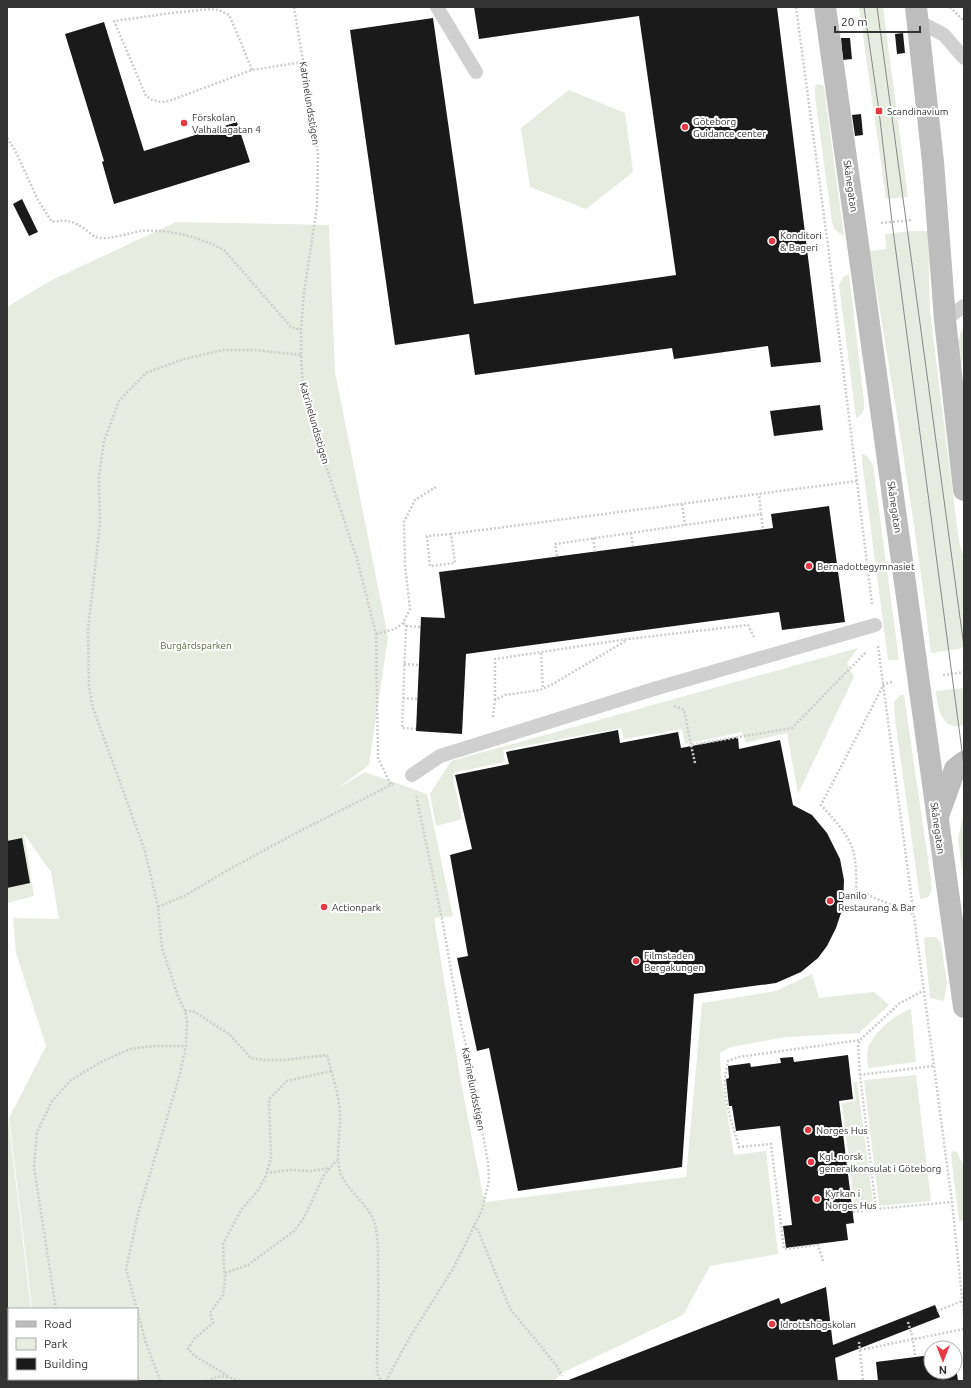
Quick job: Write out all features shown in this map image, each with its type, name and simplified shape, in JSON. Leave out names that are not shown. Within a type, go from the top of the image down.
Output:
[{"type":"main road","name":"Skånegatan","points":[[825,7],[964,1007]]},
{"type":"main road","points":[[917,14],[937,217],[945,320],[964,490]]},
{"type":"main road","points":[[924,726],[939,754],[961,768],[937,819]]},
{"type":"lane","points":[[437,7],[476,72]]},
{"type":"lane","points":[[917,14],[944,35],[964,58]]},
{"type":"lane","points":[[945,320],[964,306]]},
{"type":"lane","points":[[412,775],[440,756],[654,689],[875,625]]},
{"type":"path","name":"Katrinelundsstigen","points":[[294,7],[318,153],[316,206],[304,292],[301,330],[303,389],[318,442],[358,559],[376,634],[378,758],[391,785]]},
{"type":"path","points":[[796,7],[831,269],[875,625],[952,1202],[964,1316]]},
{"type":"path","points":[[950,7],[964,21]]},
{"type":"path","points":[[252,70],[240,38],[229,15],[220,10],[210,9],[172,12],[114,21],[146,96],[152,100],[161,102],[170,101],[252,70],[303,62]]},
{"type":"path","points":[[7,138],[15,150],[38,200],[52,222],[63,220],[76,222],[96,237],[107,238],[124,233],[151,231],[190,235],[209,242],[224,250],[291,327],[301,330]]},
{"type":"path","points":[[859,243],[876,241],[874,224],[937,217]]},
{"type":"path","points":[[136,1308],[126,1270],[139,1210],[179,1078],[186,1046],[187,1020],[162,948],[158,908],[145,851],[93,708],[89,687],[88,629],[100,524],[99,476],[104,441],[119,400],[146,373],[184,358],[222,350],[255,350],[301,355]]},
{"type":"path","points":[[451,534],[455,563],[430,566],[427,536],[857,481]]},
{"type":"path","points":[[376,634],[395,629],[403,623],[410,609],[405,564],[404,522],[415,500],[436,487]]},
{"type":"path","points":[[759,494],[763,529]]},
{"type":"path","points":[[682,504],[685,525]]},
{"type":"path","points":[[557,556],[555,544],[761,514]]},
{"type":"path","points":[[631,533],[633,546]]},
{"type":"path","points":[[593,538],[595,552]]},
{"type":"path","points":[[403,623],[406,624],[406,626],[421,627]]},
{"type":"path","points":[[492,740],[495,700],[495,659],[628,639],[748,625],[767,656]]},
{"type":"path","points":[[406,626],[402,728],[416,729]]},
{"type":"path","points":[[495,700],[504,695],[531,692],[553,684],[628,639]]},
{"type":"path","points":[[691,745],[792,728],[877,640]]},
{"type":"path","points":[[541,653],[543,688]]},
{"type":"path","points":[[404,664],[419,665]]},
{"type":"path","points":[[884,684],[821,805],[840,826],[853,850],[856,890],[913,914]]},
{"type":"path","points":[[654,689],[657,699],[684,710],[695,762]]},
{"type":"path","points":[[403,698],[417,699]]},
{"type":"path","name":"Katrinelundsstigen","points":[[386,1381],[410,1337],[454,1267],[482,1210],[489,1180],[488,1163],[471,1067],[459,1015],[442,919],[412,775]]},
{"type":"path","points":[[158,908],[186,895],[294,834],[412,775]]},
{"type":"path","points":[[876,1209],[860,1076],[858,1045],[860,1040],[900,1003],[924,992]]},
{"type":"path","points":[[185,1011],[193,1011],[229,1034],[251,1058],[264,1060],[285,1060],[327,1055],[340,1115],[338,1160],[342,1177],[366,1205],[373,1220],[376,1232],[378,1247],[379,1302],[377,1373],[381,1381]]},
{"type":"path","points":[[823,1261],[818,1245],[784,1249],[771,1144],[738,1147],[728,1106],[725,1080],[726,1070],[728,1061],[738,1057],[860,1040]]},
{"type":"path","points":[[56,1308],[34,1167],[37,1132],[52,1101],[71,1080],[103,1061],[130,1049],[153,1046],[186,1046]]},
{"type":"path","points":[[860,1076],[933,1066]]},
{"type":"path","points":[[240,1381],[228,1376],[195,1356],[188,1349],[194,1339],[213,1323],[210,1313],[223,1295],[225,1273],[223,1244],[241,1210],[257,1192],[271,1159],[269,1099],[287,1081],[331,1071]]},
{"type":"path","points":[[225,1273],[248,1265],[294,1231],[304,1218],[324,1175],[338,1160]]},
{"type":"path","points":[[266,1173],[289,1170],[312,1171],[331,1168]]},
{"type":"path","points":[[853,1212],[952,1202]]},
{"type":"path","points":[[473,1226],[478,1230],[510,1309],[556,1365],[562,1376]]},
{"type":"path","points":[[937,1311],[962,1301]]},
{"type":"path","points":[[138,1314],[146,1343],[161,1381]]},
{"type":"path","points":[[908,1322],[913,1339],[915,1357]]},
{"type":"path","points":[[860,1350],[964,1329]]},
{"type":"path","points":[[858,1342],[863,1381]]},
{"type":"path","points":[[207,1381],[216,1377],[228,1376]]},
{"type":"green space","points":[[859,7],[883,7],[908,197],[886,199]]},
{"type":"green space","points":[[817,84],[823,85],[824,87],[844,236],[835,230],[832,222],[815,97],[815,87]]},
{"type":"green space","points":[[569,90],[625,113],[633,172],[586,209],[530,187],[521,128]]},
{"type":"green space","name":"Burgårdsparken","points":[[176,222],[329,225],[335,372],[388,637],[369,765],[337,789],[365,772],[427,794],[453,916],[434,918],[460,1077],[483,1195],[486,1202],[686,1177],[702,1003],[776,991],[812,974],[819,998],[874,992],[889,1005],[859,1033],[786,1037],[731,1047],[720,1053],[721,1075],[734,1155],[766,1151],[778,1254],[710,1266],[683,1315],[564,1372],[554,1381],[40,1381],[138,1380],[138,1308],[32,1308],[9,1118],[46,1046],[16,953],[13,918],[59,919],[51,872],[24,834],[34,896],[7,903],[7,307],[50,281]]},
{"type":"green space","points":[[928,231],[930,312],[959,542],[964,558],[964,648],[931,653],[925,602],[895,401],[870,251],[886,249],[885,234]]},
{"type":"green space","points":[[849,274],[864,401],[863,411],[861,415],[856,418],[839,285],[843,277]]},
{"type":"green space","points":[[964,325],[964,355],[959,373],[957,354],[958,343]]},
{"type":"green space","points":[[862,454],[867,456],[873,465],[899,660],[888,660]]},
{"type":"green space","points":[[858,648],[847,663],[854,677],[798,794],[787,733],[746,743],[742,732],[685,744],[682,729],[624,739],[621,728],[503,750],[505,762],[452,773],[462,819],[436,826],[430,794],[451,761]]},
{"type":"green space","points":[[964,688],[964,725],[954,726],[945,721],[942,717],[938,707],[936,691]]},
{"type":"green space","points":[[900,695],[904,695],[932,888],[929,896],[920,899],[895,719],[894,702]]},
{"type":"green space","points":[[964,811],[964,888],[958,839]]},
{"type":"green space","points":[[925,937],[936,937],[941,943],[947,984],[944,1001],[930,998],[924,940]]},
{"type":"green space","points":[[911,1009],[916,1062],[868,1068],[867,1051],[874,1037],[892,1019]]},
{"type":"green space","points":[[916,1075],[931,1201],[879,1206],[864,1080]]},
{"type":"green space","points":[[853,1082],[857,1082],[873,1200],[872,1206],[864,1209],[855,1209],[842,1103],[856,1101]]},
{"type":"green space","points":[[7,1108],[31,1308],[8,1308],[8,1380],[40,1381],[7,1381]]},
{"type":"green space","points":[[952,1151],[957,1152],[964,1166],[964,1219],[960,1222],[951,1156]]},
{"type":"building","points":[[474,7],[777,7],[821,362],[771,367],[768,346],[674,359],[672,348],[475,375],[469,334],[395,345],[350,30],[433,18],[474,304],[676,275],[639,16],[479,39]]},
{"type":"building","points":[[104,22],[144,151],[237,122],[250,162],[114,204],[102,162],[104,161],[65,34]]},
{"type":"building","points":[[903,33],[905,53],[897,54],[895,34]]},
{"type":"building","points":[[841,38],[850,38],[852,59],[843,60]]},
{"type":"building","points":[[861,114],[863,135],[855,136],[852,115]]},
{"type":"building","points":[[22,199],[38,232],[29,236],[13,204]]},
{"type":"building","points":[[820,405],[823,430],[774,436],[770,411]]},
{"type":"building","points":[[829,506],[845,622],[782,630],[779,612],[466,654],[462,734],[416,731],[421,617],[445,618],[439,572],[773,528],[771,514]]},
{"type":"building","name":"Filmstaden Bergakungen","points":[[618,730],[620,743],[678,732],[681,748],[738,737],[739,749],[780,740],[793,805],[812,815],[827,833],[840,859],[844,880],[843,907],[836,928],[827,946],[818,958],[801,972],[776,983],[694,994],[682,1167],[518,1191],[489,1048],[477,1051],[457,958],[468,956],[450,855],[472,849],[455,775],[509,764],[506,752]]},
{"type":"building","points":[[22,838],[30,883],[7,888],[7,841]]},
{"type":"building","name":"Norges Hus","points":[[848,1055],[853,1099],[839,1101],[854,1223],[846,1224],[848,1240],[786,1248],[783,1226],[792,1225],[780,1126],[736,1131],[732,1106],[729,1106],[726,1079],[729,1078],[728,1066],[750,1063],[751,1067],[781,1063],[780,1058],[793,1057],[794,1062]]},
{"type":"building","name":"Idrottshögskolan","points":[[826,1287],[833,1345],[935,1305],[940,1317],[835,1358],[838,1381],[566,1381],[779,1298],[781,1304]]},
{"type":"building","points":[[923,1356],[923,1380],[958,1381],[878,1381],[876,1362]]},
{"type":"tram line","points":[[864,7],[879,111],[892,222],[964,766]]},
{"type":"tram line","points":[[877,7],[964,647]]},
{"type":"place","name":"Scandinavium","points":[[879,111]]},
{"type":"place","name":"Förskolan Valhallagatan 4","points":[[184,123]]},
{"type":"place","name":"Göteborg Guidance center","points":[[685,127]]},
{"type":"place","name":"Konditori & Bageri","points":[[772,241]]},
{"type":"place","name":"Bernadottegymnasiet","points":[[809,566]]},
{"type":"place","name":"Danilo Restaurang & Bar","points":[[830,901]]},
{"type":"place","name":"Actionpark","points":[[324,907]]},
{"type":"place","name":"Filmstaden Bergakungen","points":[[636,961]]},
{"type":"place","name":"Norges Hus","points":[[808,1130]]},
{"type":"place","name":"Kgl. norsk generalkonsulat i Göteborg","points":[[811,1162]]},
{"type":"place","name":"Kyrkan i Norges Hus","points":[[817,1199]]},
{"type":"place","name":"Idrottshögskolan","points":[[772,1324]]}]
